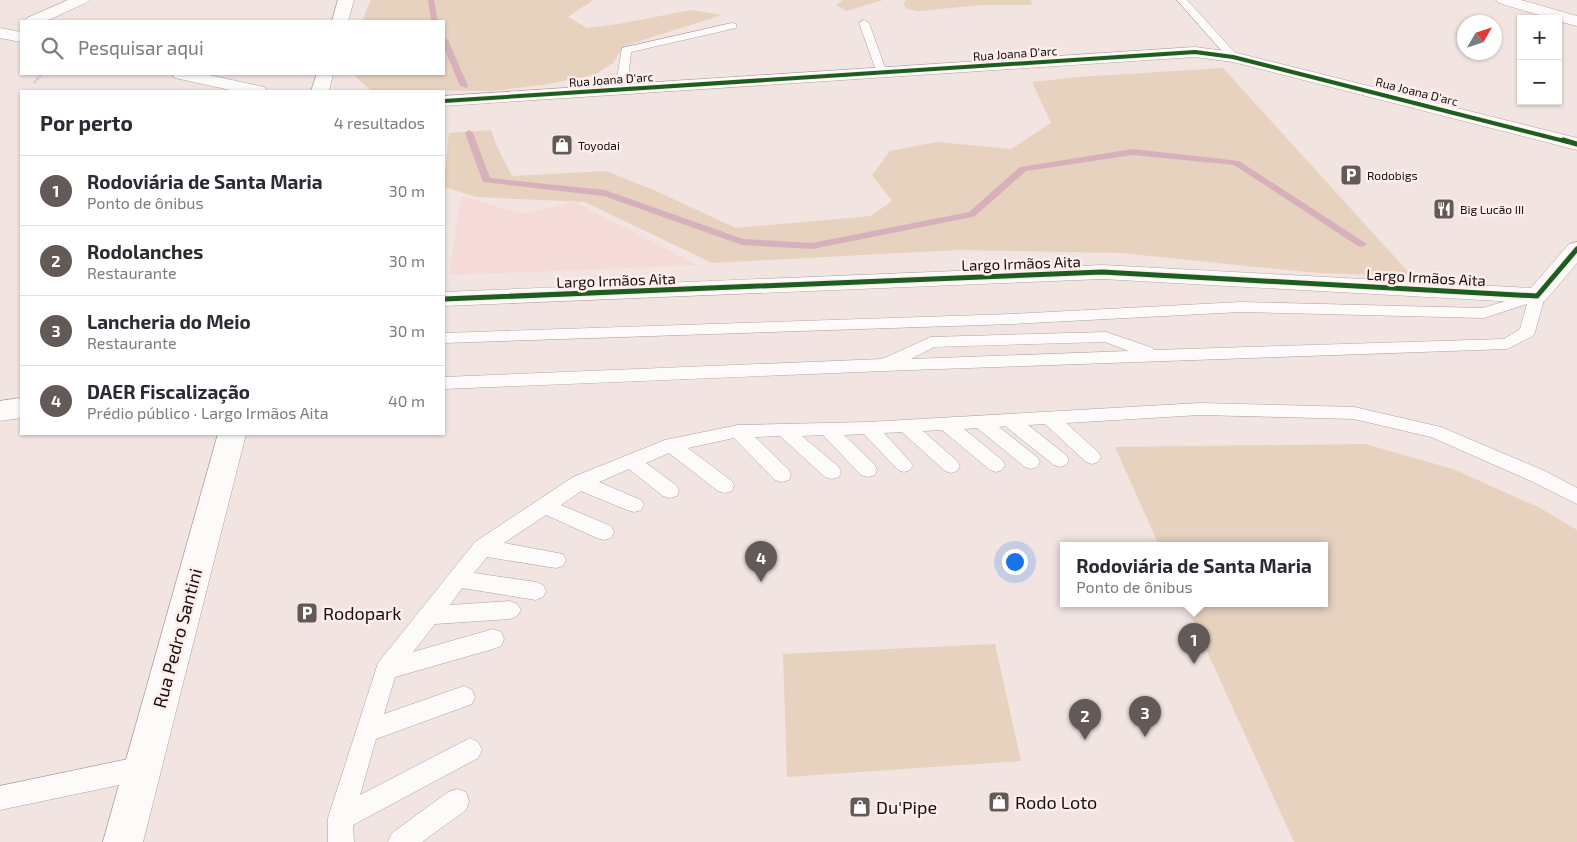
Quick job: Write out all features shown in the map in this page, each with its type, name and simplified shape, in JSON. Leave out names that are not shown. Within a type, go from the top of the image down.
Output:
[{"type":"street","points":[[35,20],[81,0]]},
{"type":"street","points":[[340,20],[346,0]]},
{"type":"street","points":[[1504,0],[1577,20]]},
{"type":"street","points":[[2,35],[20,26]]},
{"type":"street","points":[[2,35],[20,37]]},
{"type":"street","name":"Rua Joana D'arc","points":[[445,101],[1195,52],[1234,57],[1577,144]]},
{"type":"street","points":[[186,75],[253,90]]},
{"type":"street","points":[[320,90],[325,75]]},
{"type":"street","points":[[1537,296],[1577,249]]},
{"type":"street","name":"Largo Irmãos Aita","points":[[445,300],[1102,272],[1537,296]]},
{"type":"street","points":[[0,411],[20,408]]},
{"type":"street","name":"Rua Pedro Santini","points":[[123,842],[232,435]]},
{"type":"lane","points":[[1182,0],[1234,57]]},
{"type":"lane","points":[[864,23],[882,72]]},
{"type":"lane","points":[[621,90],[626,50],[732,26]]},
{"type":"lane","points":[[445,338],[1012,319],[1241,307],[1484,313],[1537,296]]},
{"type":"lane","points":[[445,383],[1155,355],[1507,344],[1527,332],[1537,296]]},
{"type":"lane","points":[[1065,338],[1114,357]]},
{"type":"lane","points":[[883,365],[931,342],[1106,338],[1155,355]]},
{"type":"lane","points":[[341,842],[340,818],[386,670],[482,548],[580,482],[670,445],[738,431],[868,428],[1200,409],[1354,413],[1435,432],[1538,476],[1577,497]]},
{"type":"lane","points":[[1048,417],[1092,457]]},
{"type":"lane","points":[[1009,420],[1060,460]]},
{"type":"lane","points":[[980,422],[1031,462]]},
{"type":"lane","points":[[946,424],[996,465]]},
{"type":"lane","points":[[906,426],[951,466]]},
{"type":"lane","points":[[868,428],[904,465]]},
{"type":"lane","points":[[827,429],[868,470]]},
{"type":"lane","points":[[784,430],[832,472]]},
{"type":"lane","points":[[738,431],[782,475]]},
{"type":"lane","points":[[670,445],[725,486]]},
{"type":"lane","points":[[631,461],[670,491]]},
{"type":"lane","points":[[580,482],[634,505]]},
{"type":"lane","points":[[544,506],[604,532]]},
{"type":"lane","points":[[482,548],[556,560]]},
{"type":"lane","points":[[457,580],[536,590]]},
{"type":"lane","points":[[429,615],[510,610]]},
{"type":"lane","points":[[386,670],[493,639]]},
{"type":"lane","points":[[367,731],[464,697]]},
{"type":"lane","points":[[340,818],[470,750]]},
{"type":"lane","points":[[0,798],[143,768]]},
{"type":"lane","points":[[401,842],[457,800]]},
{"type":"path","points":[[34,83],[41,75]]},
{"type":"shaded area","points":[[371,0],[593,0],[568,17],[587,28],[619,24],[691,10],[722,15],[624,46],[613,63],[594,75],[543,85],[492,91],[370,90],[354,75],[445,75],[445,20],[362,20]]},
{"type":"shaded area","points":[[843,0],[883,0],[846,11],[836,5]]},
{"type":"shaded area","points":[[907,0],[1031,0],[1032,5],[981,5],[920,11],[906,9],[903,3]]},
{"type":"shaded area","points":[[1223,68],[1412,276],[1317,273],[1121,253],[957,250],[712,263],[585,202],[477,197],[445,187],[449,133],[491,130],[497,147],[512,176],[606,171],[656,191],[736,228],[871,216],[892,201],[872,175],[890,151],[937,142],[1011,149],[1051,123],[1032,82],[1079,77]]},
{"type":"shaded area","points":[[461,196],[522,214],[575,202],[698,265],[449,275]]},
{"type":"shaded area","points":[[1365,444],[1453,469],[1540,508],[1577,530],[1577,842],[1294,842],[1187,607],[1328,607],[1328,542],[1158,542],[1115,447]]},
{"type":"shaded area","points":[[995,644],[1021,761],[787,777],[783,654]]},
{"type":"waterway","points":[[431,0],[435,20]]},
{"type":"waterway","points":[[445,42],[464,86]]},
{"type":"waterway","points":[[469,133],[486,180],[605,193],[742,242],[812,246],[972,214],[1023,169],[1133,152],[1236,163],[1362,244]]},
{"type":"cycle path","points":[[445,101],[1195,52],[1233,57],[1577,144]]},
{"type":"cycle path","points":[[445,299],[1102,272],[1537,296],[1577,249]]},
{"type":"place","name":"Toyodai","points":[[562,145]]},
{"type":"place","name":"Rodobigs","points":[[1351,175]]},
{"type":"place","name":"Big Lucão III","points":[[1444,209]]},
{"type":"place","name":"DAER Fiscalização","points":[[761,582]]},
{"type":"place","name":"Rodopark","points":[[307,613]]},
{"type":"place","name":"Rodoviária de Santa Maria","points":[[1194,664]]},
{"type":"place","name":"Lancheria do Meio","points":[[1145,737]]},
{"type":"place","name":"Rodolanches","points":[[1085,740]]},
{"type":"place","name":"Rodo Loto","points":[[999,802]]},
{"type":"place","name":"Du'Pipe","points":[[860,807]]}]
